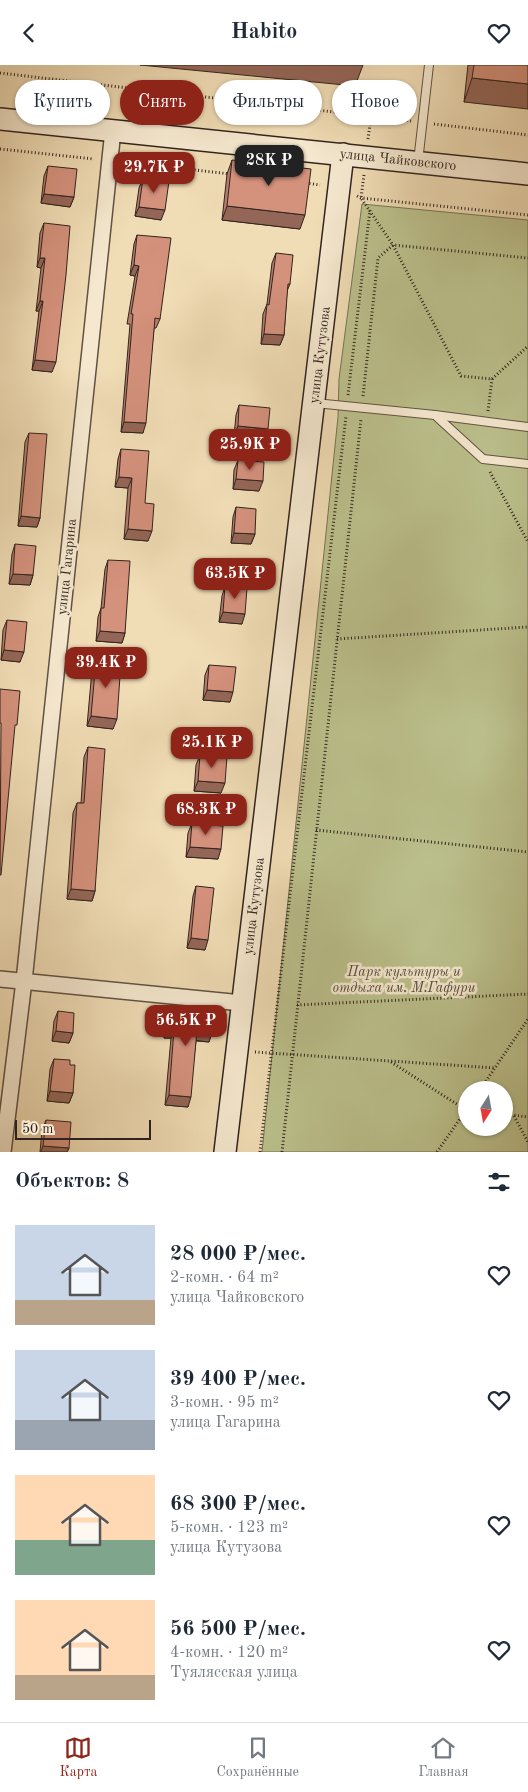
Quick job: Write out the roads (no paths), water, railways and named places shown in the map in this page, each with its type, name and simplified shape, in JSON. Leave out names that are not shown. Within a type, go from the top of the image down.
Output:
[{"type":"main road","name":"улица Чайковского","points":[[0,119],[528,174]]},
{"type":"main road","name":"улица Кутузова","points":[[225,1152],[343,154]]},
{"type":"street","name":"улица Гагарина","points":[[3,1152],[24,981],[113,131]]},
{"type":"street","points":[[0,979],[242,1003]]},
{"type":"lane","points":[[418,162],[429,65]]},
{"type":"lane","points":[[315,403],[435,415],[528,427]]},
{"type":"lane","points":[[435,415],[483,459],[528,464]]},
{"type":"park label","name":"Парк культуры и отдыха им. М.Гафури","points":[[404,980]]}]
